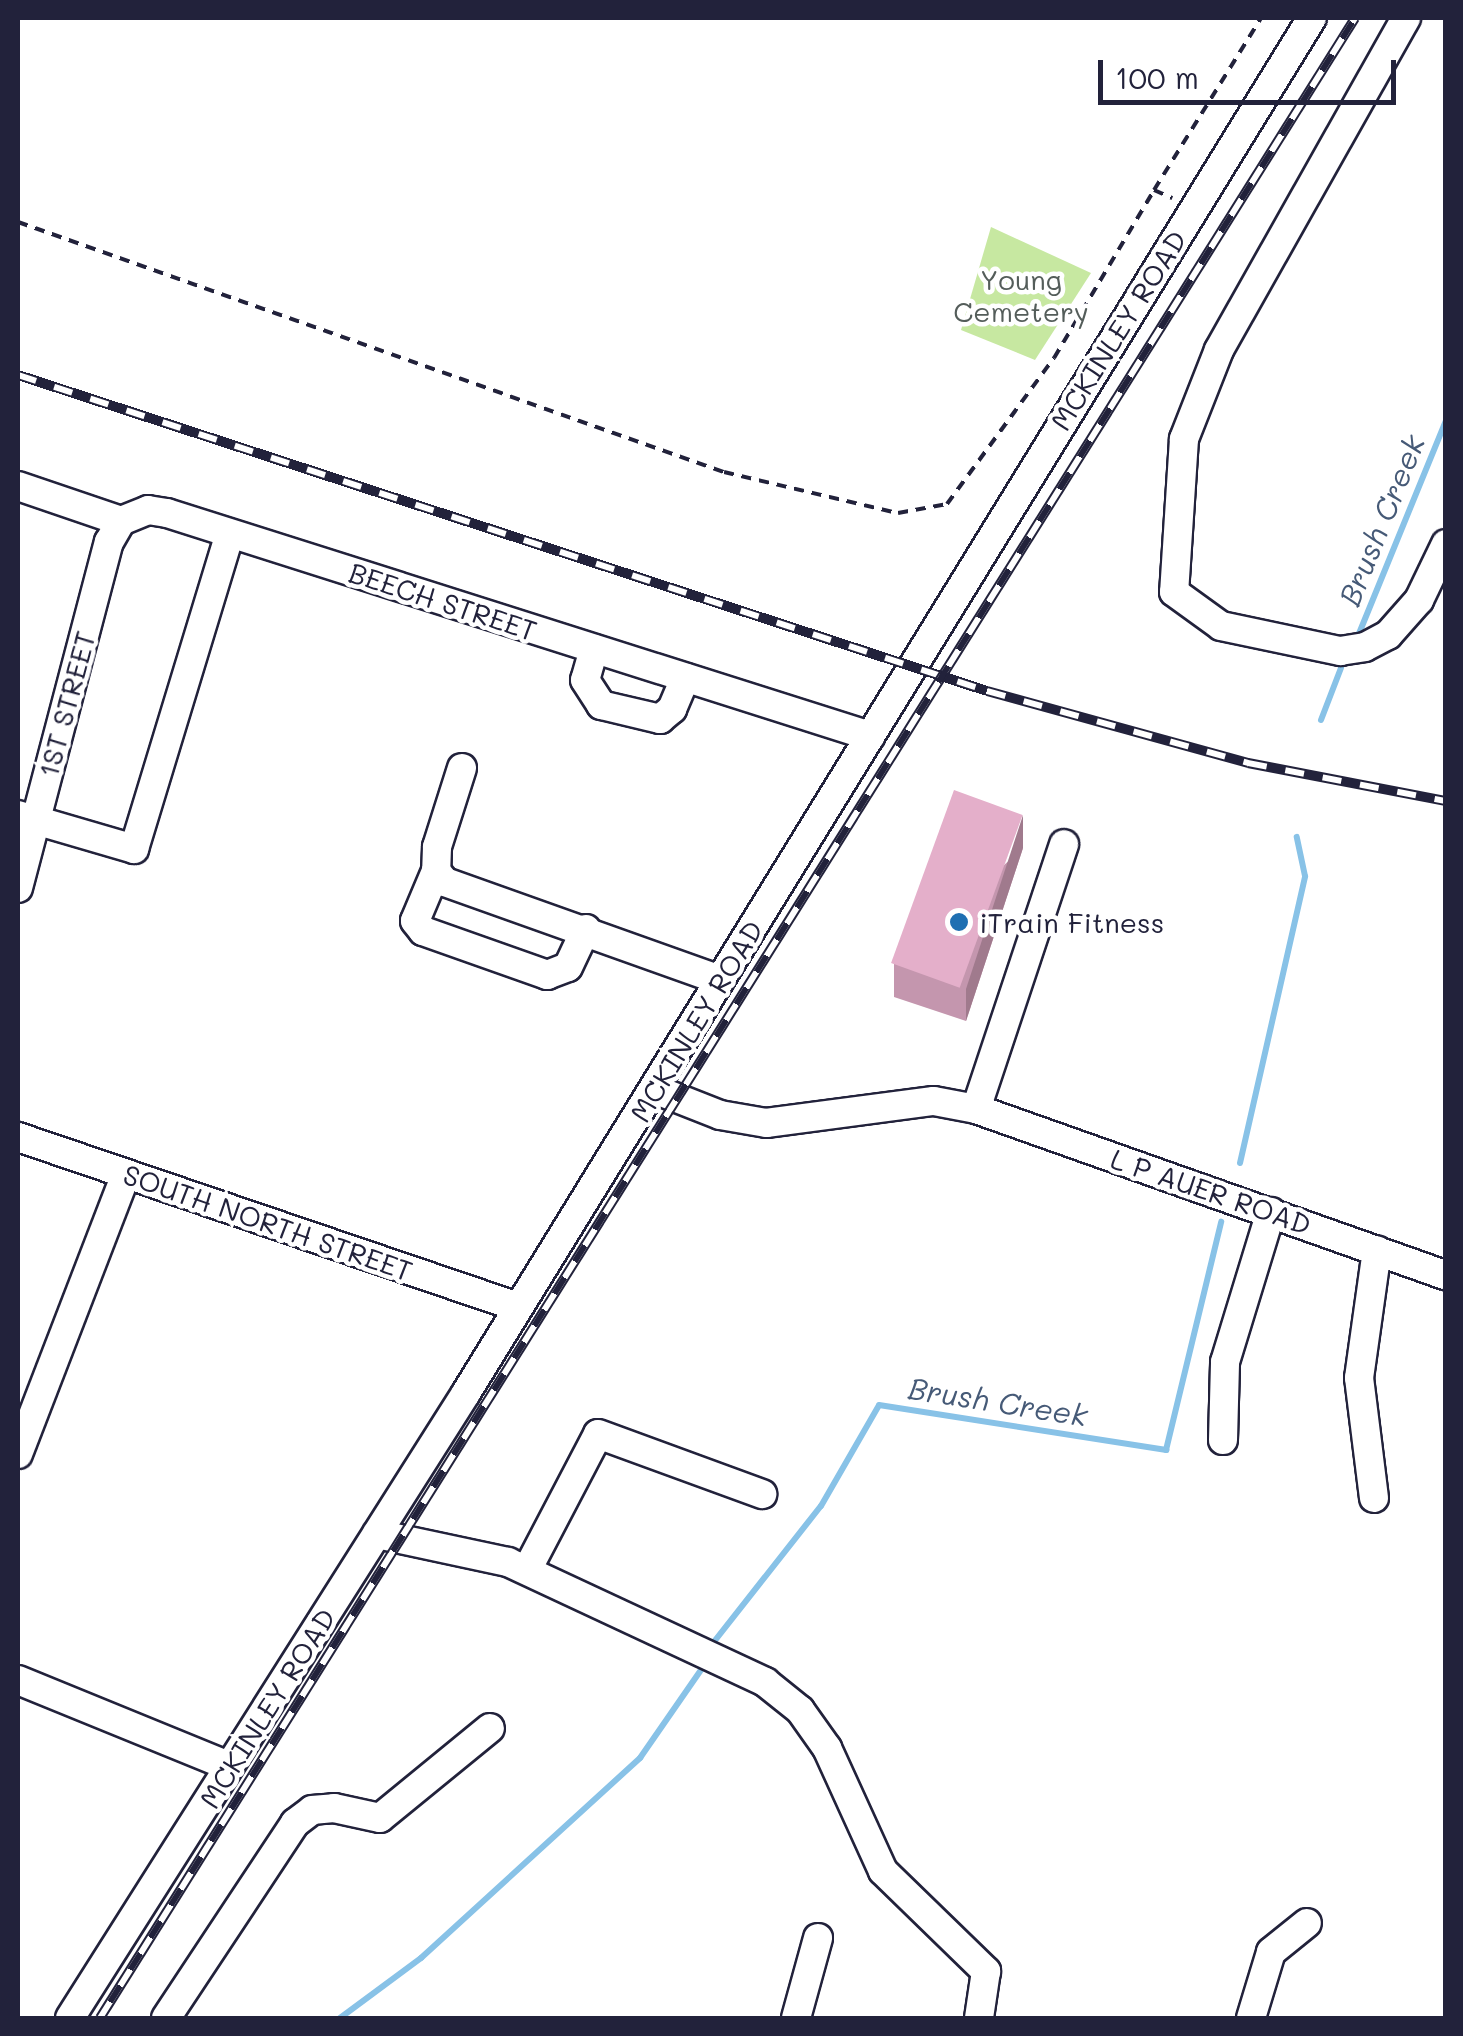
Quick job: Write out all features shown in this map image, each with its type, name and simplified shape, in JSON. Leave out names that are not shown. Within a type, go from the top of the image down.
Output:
[{"type":"street","name":"MCKINLEY ROAD","points":[[70,2018],[378,1534],[1312,18]]},
{"type":"street","points":[[1406,18],[1219,350],[1184,439],[1174,592],[1221,626],[1340,651],[1365,647],[1388,636],[1419,600],[1446,544]]},
{"type":"street","name":"BEECH STREET","points":[[18,486],[120,521],[148,510],[230,534],[870,736]]},
{"type":"street","name":"1ST STREET","points":[[18,888],[26,818],[109,542],[120,521]]},
{"type":"street","points":[[26,818],[134,850],[230,534]]},
{"type":"street","points":[[594,649],[584,680],[601,705],[660,719],[672,709],[685,678]]},
{"type":"street","points":[[462,768],[436,848],[436,871],[415,921],[422,931],[546,975],[568,967],[586,930]]},
{"type":"street","points":[[976,1108],[1064,844]]},
{"type":"street","points":[[436,871],[445,882],[720,980]]},
{"type":"street","name":"L P AUER ROAD","points":[[654,1089],[720,1116],[766,1123],[934,1100],[976,1108],[1446,1274]]},
{"type":"street","name":"SOUTH NORTH STREET","points":[[18,1137],[518,1307]]},
{"type":"street","points":[[18,1454],[126,1174]]},
{"type":"street","points":[[1224,1440],[1225,1362],[1271,1212]]},
{"type":"street","points":[[1374,1498],[1359,1378],[1377,1250]]},
{"type":"street","points":[[527,1570],[598,1434],[762,1494]]},
{"type":"street","points":[[378,1534],[527,1570],[753,1676],[800,1710],[827,1748],[883,1871],[986,1970],[979,2018]]},
{"type":"street","points":[[18,1680],[230,1766]]},
{"type":"street","points":[[166,2018],[295,1823],[312,1810],[334,1808],[380,1818],[490,1728]]},
{"type":"street","points":[[1251,2018],[1271,1952],[1307,1922]]},
{"type":"street","points":[[796,2018],[818,1938]]},
{"type":"path","points":[[18,222],[724,472],[898,513],[947,504],[979,465],[1054,358],[1261,18]]},
{"type":"path","points":[[1154,190],[1194,208]]},
{"type":"green space","name":"Young Cemetery","points":[[991,227],[1091,273],[1035,360],[961,330]]},
{"type":"building","name":"iTrain Fitness","points":[[954,790],[1023,815],[960,988],[891,963]]},
{"type":"waterway","name":"Brush Creek","points":[[1358,636],[1446,420]]},
{"type":"waterway","name":"Brush Creek","points":[[1321,720],[1341,668]]},
{"type":"waterway","name":"Brush Creek","points":[[1240,1163],[1305,876],[1297,837]]},
{"type":"waterway","name":"Brush Creek","points":[[713,1643],[821,1506],[879,1405],[1166,1450],[1221,1222]]},
{"type":"waterway","name":"Brush Creek","points":[[340,2018],[421,1958],[640,1758],[703,1667]]},
{"type":"railway","points":[[100,2018],[1355,18]]},
{"type":"railway","points":[[18,375],[987,691],[1248,763],[1446,801]]},
{"type":"place","name":"iTrain Fitness","points":[[959,922]]}]
